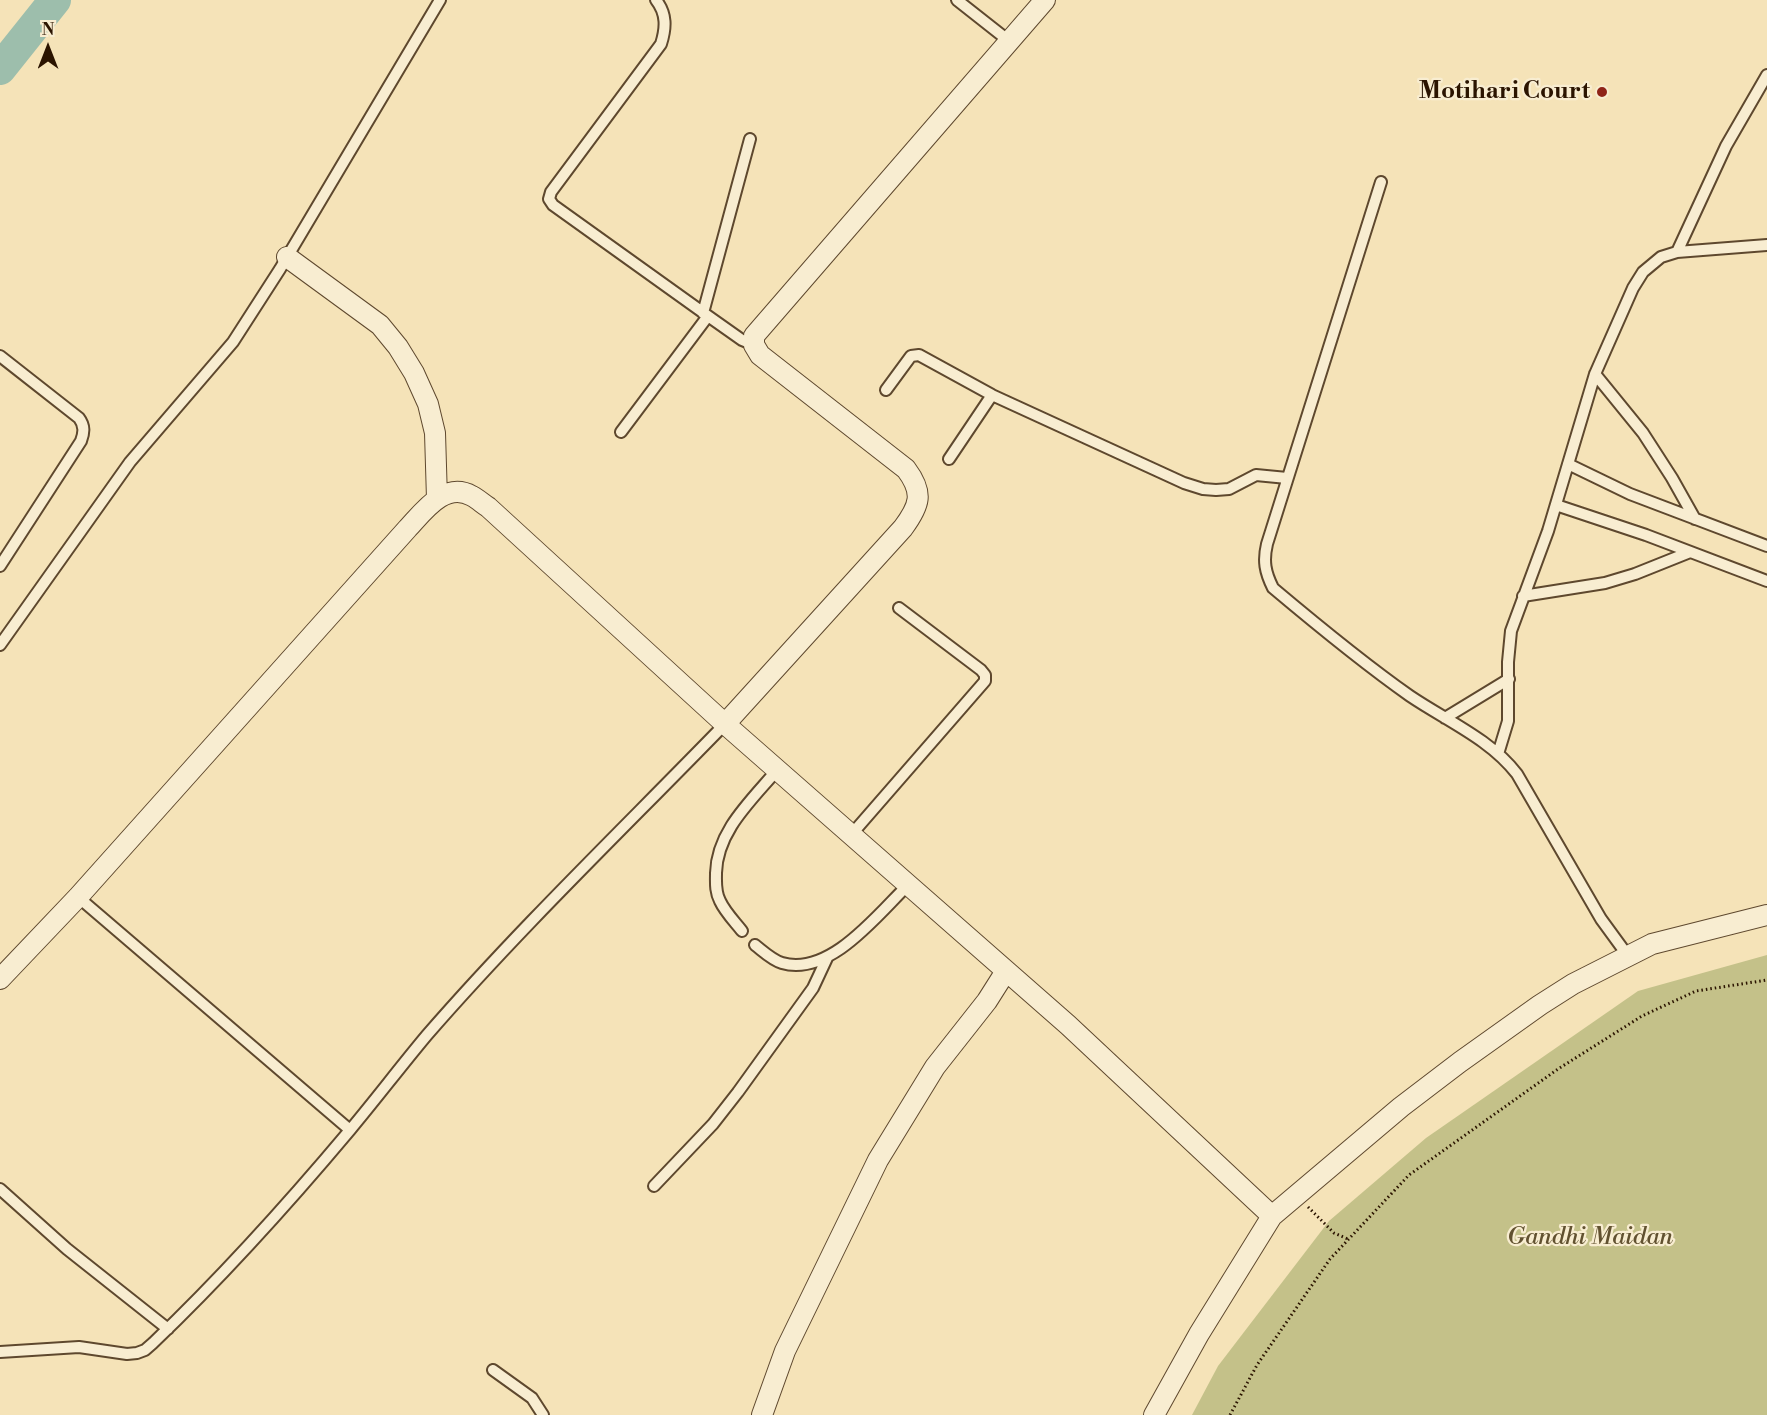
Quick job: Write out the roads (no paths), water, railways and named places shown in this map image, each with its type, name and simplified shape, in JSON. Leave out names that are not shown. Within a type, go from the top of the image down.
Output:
[{"type":"street","points":[[725,724],[903,528],[918,503],[915,481],[906,469],[760,355],[754,345],[754,336],[1045,0]]},
{"type":"street","points":[[287,257],[380,325],[398,347],[414,373],[428,404],[435,433],[437,499]]},
{"type":"street","points":[[0,979],[78,897],[408,528],[437,499],[452,492],[463,492],[488,507],[725,724],[1068,1025],[1272,1216]]},
{"type":"street","points":[[1154,1415],[1199,1334],[1272,1216],[1392,1114],[1460,1062],[1573,984],[1652,944],[1767,915]]},
{"type":"street","points":[[762,1415],[785,1351],[878,1160],[935,1066],[987,1001],[1006,971]]},
{"type":"lane","points":[[0,645],[130,462],[233,342],[287,257],[440,0]]},
{"type":"lane","points":[[656,0],[664,14],[665,22],[661,44],[551,192],[549,199],[553,206],[742,340],[754,345]]},
{"type":"lane","points":[[957,0],[1009,41]]},
{"type":"lane","points":[[1677,252],[1726,146],[1767,75]]},
{"type":"lane","points":[[621,432],[705,314],[750,139]]},
{"type":"lane","points":[[1381,182],[1264,556],[1267,576],[1273,588],[1394,685],[1498,754],[1517,774],[1601,919],[1628,956]]},
{"type":"lane","points":[[1498,754],[1508,721],[1511,631],[1556,505],[1595,374],[1633,288],[1643,272],[1661,257],[1677,252],[1767,245]]},
{"type":"lane","points":[[886,390],[909,358],[916,354],[992,395],[1184,483],[1203,489],[1216,490],[1229,489],[1256,475],[1287,478]]},
{"type":"lane","points":[[0,356],[79,418],[84,431],[81,441],[0,566]]},
{"type":"lane","points":[[1595,374],[1642,433],[1672,478],[1695,519]]},
{"type":"lane","points":[[949,459],[992,395]]},
{"type":"lane","points":[[1568,464],[1630,494],[1767,546]]},
{"type":"lane","points":[[1556,505],[1646,534],[1767,581]]},
{"type":"lane","points":[[1523,596],[1605,583],[1635,574],[1690,552]]},
{"type":"lane","points":[[851,835],[985,681],[985,675],[981,670],[899,608]]},
{"type":"lane","points":[[0,623],[10,630]]},
{"type":"lane","points":[[1445,718],[1509,679]]},
{"type":"lane","points":[[0,1352],[79,1347],[127,1354],[145,1350],[210,1289],[350,1130],[428,1035],[510,945],[725,724]]},
{"type":"lane","points":[[742,931],[720,901],[717,892],[716,865],[719,851],[734,821],[777,770]]},
{"type":"lane","points":[[755,945],[771,958],[782,963],[795,965],[827,958],[843,948],[908,885]]},
{"type":"lane","points":[[78,897],[350,1130]]},
{"type":"lane","points":[[654,1186],[713,1124],[738,1092],[813,988],[827,958]]},
{"type":"lane","points":[[0,1189],[67,1249],[168,1329]]},
{"type":"lane","points":[[493,1370],[532,1398],[543,1415]]},
{"type":"waterway","points":[[0,69],[55,0]]},
{"type":"place","name":"Motihari Court","points":[[1602,92]]},
{"type":"park label","name":"Gandhi Maidan","points":[[1590,1238]]}]
